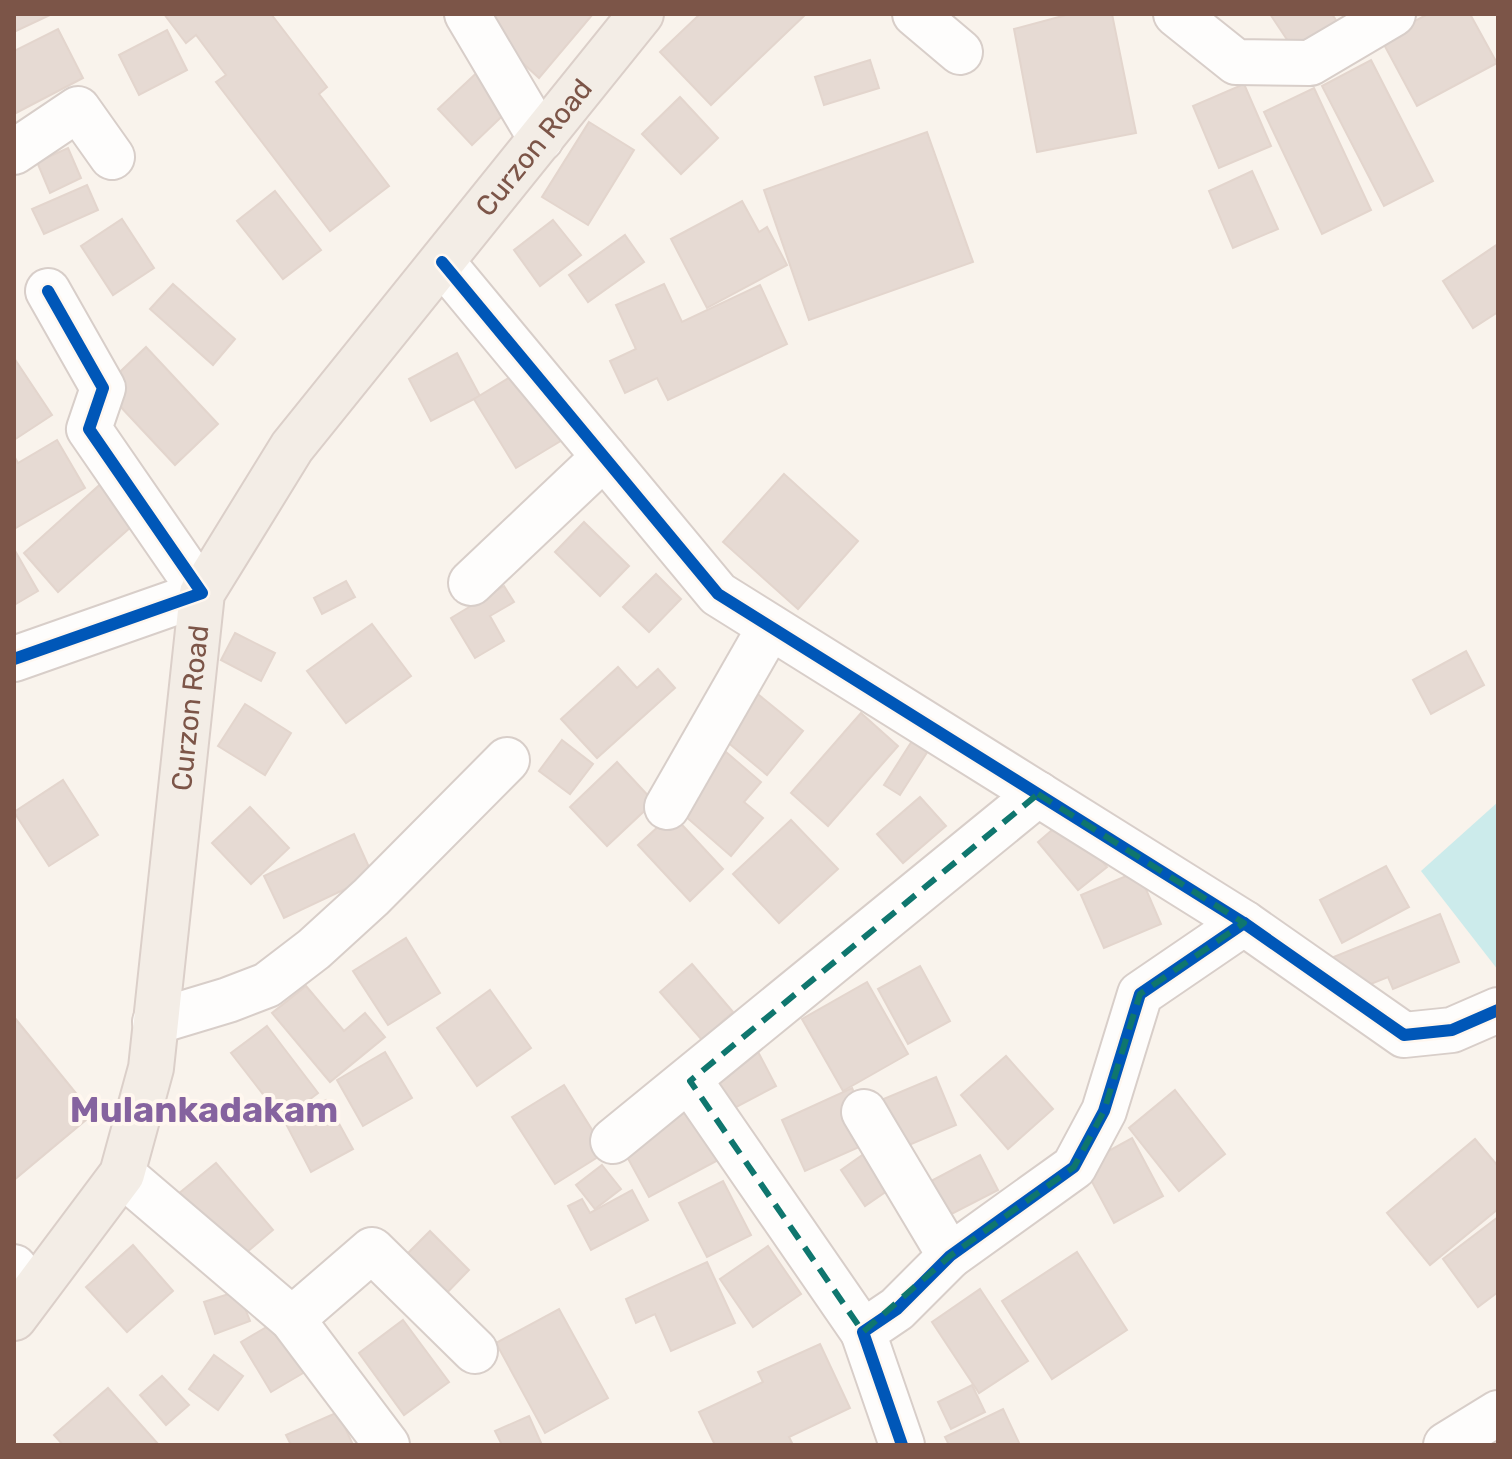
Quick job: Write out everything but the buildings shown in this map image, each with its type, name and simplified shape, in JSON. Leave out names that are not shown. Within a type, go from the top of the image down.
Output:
[{"type":"main road","name":"Curzon Road","points":[[20,1292],[122,1174],[151,1068],[202,593],[292,447],[641,14]]},
{"type":"street","points":[[467,14],[541,139]]},
{"type":"street","points":[[915,14],[960,52]]},
{"type":"street","points":[[1176,14],[1236,62],[1310,63],[1393,14]]},
{"type":"street","points":[[14,152],[78,109],[112,157]]},
{"type":"street","points":[[442,262],[718,594],[1244,923],[1404,1035],[1452,1030],[1498,1010]]},
{"type":"street","points":[[14,659],[202,593],[89,429],[103,388],[48,291]]},
{"type":"street","points":[[471,583],[604,457]]},
{"type":"street","points":[[667,807],[770,627]]},
{"type":"street","points":[[155,1022],[267,985],[314,949],[371,897],[507,760]]},
{"type":"street","points":[[613,1141],[1038,794]]},
{"type":"street","points":[[863,1332],[897,1309],[950,1256],[1074,1167],[1104,1111],[1140,994],[1244,923]]},
{"type":"street","points":[[690,1081],[863,1332],[902,1445]]},
{"type":"street","points":[[864,1112],[950,1256]]},
{"type":"street","points":[[122,1174],[292,1319],[387,1445]]},
{"type":"street","points":[[292,1319],[372,1250],[475,1351]]},
{"type":"street","points":[[1446,1445],[1498,1413]]},
{"type":"highlighted area","points":[[1038,794],[1244,923],[1140,994],[1104,1111],[1074,1167],[950,1256],[863,1332],[690,1081]]},
{"type":"water","points":[[1498,802],[1498,970],[1421,871]]},
{"type":"cycle path","points":[[442,262],[718,594],[1244,923],[1404,1035],[1452,1030],[1498,1010]]},
{"type":"cycle path","points":[[14,659],[202,593],[89,429],[103,388],[48,291]]},
{"type":"cycle path","points":[[902,1445],[863,1332],[897,1309],[950,1256],[1074,1167],[1104,1111],[1140,994],[1244,923]]},
{"type":"district","name":"Mulankadakam","points":[[204,1109]]}]
